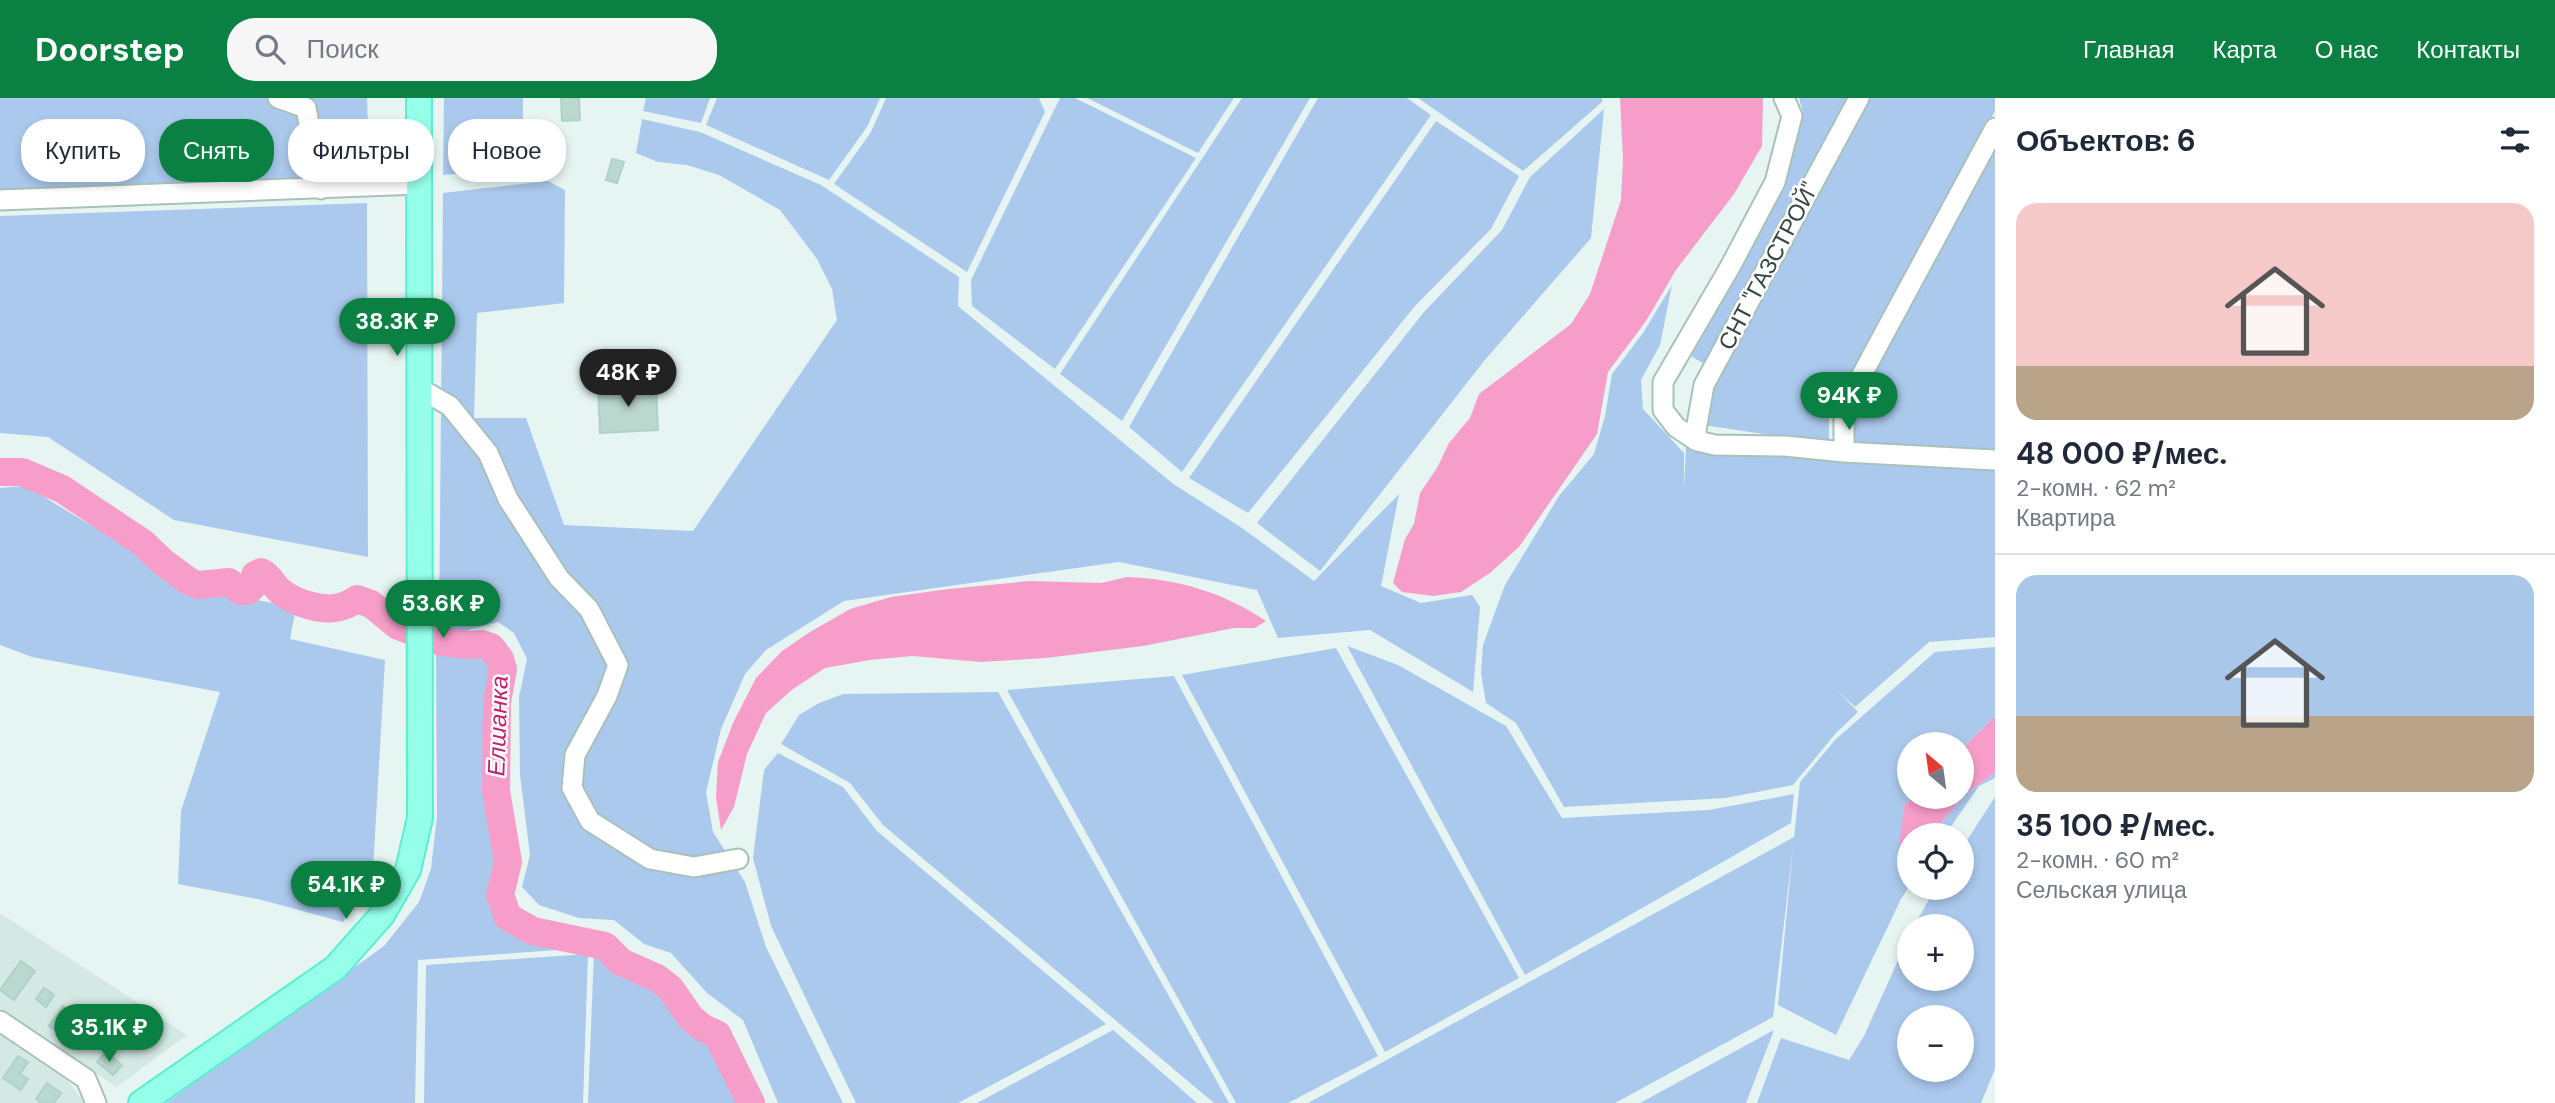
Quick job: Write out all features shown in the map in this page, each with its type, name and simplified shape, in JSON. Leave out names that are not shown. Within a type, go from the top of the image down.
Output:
[{"type":"main road","points":[[141,1103],[335,968],[382,915],[408,870],[420,818],[419,98]]},
{"type":"street","points":[[278,98],[306,108],[321,189]]},
{"type":"street","points":[[1784,98],[1792,116],[1775,182],[1730,267],[1663,382],[1663,410],[1676,427],[1698,441],[1715,445],[1784,446],[1995,460]]},
{"type":"street","name":"СНТ \"ГАЗСТРОЙ\"","points":[[1698,441],[1696,430],[1704,385],[1859,98]]},
{"type":"street","points":[[1844,452],[1844,408],[1995,128]]},
{"type":"street","points":[[0,200],[419,184]]},
{"type":"street","points":[[419,388],[450,406],[488,453],[508,499],[559,578],[589,609],[618,666],[607,696],[575,755],[572,788],[590,821],[650,859],[694,867],[738,859]]},
{"type":"street","points":[[0,1021],[86,1079],[96,1103]]},
{"type":"shaded area","points":[[0,98],[367,98],[368,119],[288,119],[288,182],[347,182],[0,197]]},
{"type":"shaded area","points":[[444,98],[523,98],[523,119],[448,119],[448,175],[443,175]]},
{"type":"shaded area","points":[[646,98],[710,98],[701,123],[643,111]]},
{"type":"shaded area","points":[[717,98],[880,98],[867,127],[829,180],[706,125]]},
{"type":"shaded area","points":[[886,98],[1039,98],[1045,112],[967,272],[834,184],[871,132]]},
{"type":"shaded area","points":[[1060,98],[1075,98],[1196,158],[1055,369],[972,306],[971,280]]},
{"type":"shaded area","points":[[1087,98],[1234,98],[1198,153]]},
{"type":"shaded area","points":[[1242,98],[1310,98],[1122,421],[1060,374]]},
{"type":"shaded area","points":[[1318,98],[1407,98],[1431,115],[1182,472],[1129,427]]},
{"type":"shaded area","points":[[1418,98],[1602,98],[1602,102],[1523,171]]},
{"type":"shaded area","points":[[1620,98],[1763,98],[1762,146],[1734,194],[1676,270],[1646,321],[1608,372],[1597,434],[1519,547],[1490,573],[1461,592],[1433,596],[1402,592],[1393,583],[1405,539],[1414,524],[1420,493],[1437,468],[1449,443],[1470,418],[1479,394],[1571,324],[1590,294],[1621,200],[1623,159]]},
{"type":"shaded area","points":[[1799,98],[1852,98],[1708,366],[1689,355],[1778,197],[1803,112]]},
{"type":"shaded area","points":[[1866,98],[1995,98],[1995,111],[1829,418],[1829,444],[1703,425],[1711,385]]},
{"type":"shaded area","points":[[1604,109],[1591,238],[1484,361],[1320,571],[1257,523],[1424,312],[1502,230],[1530,177]]},
{"type":"shaded area","points":[[642,119],[700,132],[821,185],[959,277],[958,306],[1172,483],[1242,528],[1314,581],[1399,494],[1381,586],[1421,603],[1472,595],[1480,607],[1473,692],[1370,630],[1278,638],[1257,590],[1119,562],[844,601],[766,650],[745,674],[721,729],[706,792],[713,832],[745,882],[766,947],[843,1103],[778,1103],[743,1020],[707,993],[671,953],[644,944],[614,920],[579,918],[539,905],[522,887],[530,855],[520,775],[519,697],[527,659],[514,633],[498,622],[468,630],[439,631],[443,193],[539,182],[550,182],[565,190],[564,303],[477,313],[474,418],[526,418],[564,525],[693,531],[837,320],[832,289],[817,259],[780,210],[719,175],[687,165],[658,162],[636,153]]},
{"type":"shaded area","points":[[1436,121],[1519,176],[1491,229],[1415,306],[1248,513],[1189,478]]},
{"type":"shaded area","points":[[1995,140],[1995,449],[1855,443],[1850,408]]},
{"type":"shaded area","points":[[367,203],[368,557],[174,520],[48,437],[0,433],[0,216]]},
{"type":"shaded area","points":[[1672,285],[1660,345],[1641,380],[1643,409],[1684,453],[1684,490],[1686,446],[1995,466],[1995,637],[1929,642],[1855,707],[1837,690],[1858,712],[1836,733],[1793,785],[1726,798],[1564,807],[1516,723],[1486,703],[1481,673],[1483,645],[1505,585],[1559,496],[1594,454],[1605,416],[1612,374],[1643,333]]},
{"type":"shaded area","points":[[26,486],[196,589],[296,607],[290,639],[385,660],[373,870],[343,922],[258,899],[178,884],[181,811],[220,692],[32,657],[0,645],[0,488]]},
{"type":"shaded area","points":[[1127,577],[1200,589],[1233,602],[1266,621],[1255,628],[1234,628],[1143,646],[1046,658],[981,662],[912,656],[825,668],[793,689],[766,713],[747,754],[734,807],[721,830],[716,797],[718,762],[733,723],[756,678],[782,651],[810,632],[850,609],[891,597],[1030,581],[1101,583]]},
{"type":"shaded area","points":[[498,641],[510,653],[503,699],[502,773],[513,853],[505,879],[510,906],[544,926],[593,939],[585,948],[418,960],[415,1103],[166,1103],[384,946],[419,902],[431,869],[437,816],[436,653],[470,649]]},
{"type":"shaded area","points":[[1347,646],[1398,665],[1506,726],[1562,818],[1709,810],[1794,794],[1791,823],[1525,975]]},
{"type":"shaded area","points":[[1995,647],[1995,716],[1974,737],[1974,732],[1897,732],[1897,809],[1904,809],[1902,823],[1897,823],[1897,900],[1901,900],[1836,1035],[1778,1005],[1793,847],[1773,1017],[1615,1103],[1308,1103],[1794,837],[1800,782],[1835,740],[1935,652]]},
{"type":"shaded area","points":[[1336,648],[1519,978],[1385,1052],[1182,675]]},
{"type":"shaded area","points":[[1174,676],[1378,1056],[1288,1103],[1236,1103],[1007,690]]},
{"type":"shaded area","points":[[998,692],[1229,1103],[1214,1103],[883,825],[850,783],[781,744],[799,715],[819,703],[843,694]]},
{"type":"shaded area","points":[[1995,716],[1995,773],[1974,787],[1974,737]]},
{"type":"shaded area","points":[[778,753],[843,787],[877,831],[1106,1024],[958,1103],[856,1103],[771,926],[753,858],[764,770]]},
{"type":"shaded area","points":[[1995,773],[1995,778],[1979,786],[1974,793],[1974,787]]},
{"type":"shaded area","points":[[1995,797],[1995,1069],[1981,1103],[1757,1103],[1781,1038],[1849,1060],[1864,1036],[1897,963],[1897,991],[1974,991],[1974,914],[1921,914],[1929,900],[1974,900],[1974,829]]},
{"type":"shaded area","points":[[1904,809],[1953,809],[1941,823],[1902,823]]},
{"type":"shaded area","points":[[1953,809],[1963,809],[1953,823],[1941,823]]},
{"type":"shaded area","points":[[0,913],[187,1035],[116,1087],[0,1008]]},
{"type":"shaded area","points":[[602,937],[653,970],[727,1033],[758,1095],[759,1103],[588,1103],[594,951]]},
{"type":"shaded area","points":[[588,954],[583,1103],[424,1103],[426,965]]},
{"type":"shaded area","points":[[1113,1030],[1197,1103],[977,1103]]},
{"type":"shaded area","points":[[1774,1030],[1746,1103],[1640,1103]]},
{"type":"shaded area","points":[[0,1034],[68,1081],[85,1103],[0,1103]]},
{"type":"building","points":[[561,98],[579,98],[580,120],[562,119]]},
{"type":"building","points":[[612,159],[624,162],[617,183],[606,180]]},
{"type":"building","points":[[656,385],[658,430],[600,433],[598,387]]},
{"type":"building","points":[[21,961],[35,971],[14,1000],[0,990]]},
{"type":"building","points":[[44,988],[54,995],[46,1007],[36,999]]},
{"type":"building","points":[[63,1006],[76,1014],[62,1035],[49,1026]]},
{"type":"building","points":[[89,1017],[102,1026],[88,1049],[74,1041]]},
{"type":"building","points":[[106,1052],[122,1065],[113,1075],[97,1062]]},
{"type":"building","points":[[18,1056],[28,1062],[20,1074],[28,1079],[21,1090],[3,1078]]},
{"type":"building","points":[[47,1083],[61,1093],[54,1103],[41,1103],[36,1099]]},
{"type":"waterway","name":"Елшанка","points":[[0,472],[22,472],[62,489],[143,543],[163,562],[198,585],[229,582],[240,591],[248,591],[254,585],[255,575],[261,572],[280,591],[301,603],[336,608],[357,599],[371,604],[398,626],[441,642],[491,647],[500,659],[503,669],[497,702],[496,791],[508,862],[500,895],[508,917],[533,931],[605,946],[621,962],[657,978],[670,988],[691,1018],[703,1028],[717,1034],[751,1103]]}]
